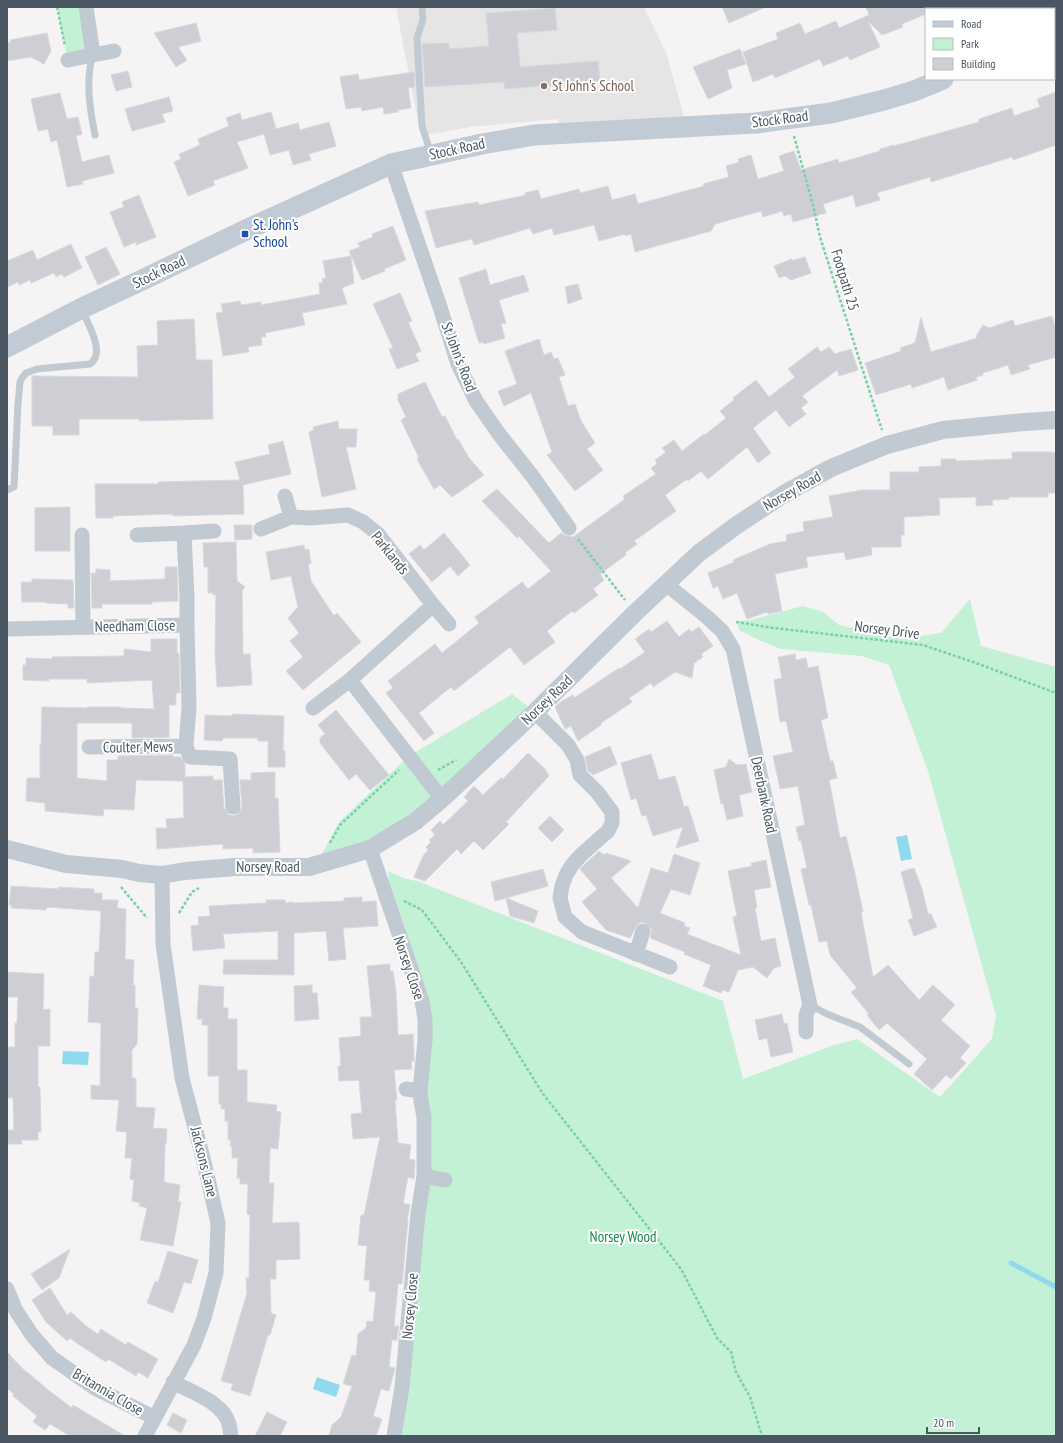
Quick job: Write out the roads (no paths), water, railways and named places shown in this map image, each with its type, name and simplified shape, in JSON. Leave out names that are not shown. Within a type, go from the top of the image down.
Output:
[{"type":"main road","name":"Stock Road","points":[[7,347],[82,308],[248,229],[391,164],[482,144],[534,136],[756,123],[831,113],[914,91],[941,80]]},
{"type":"street","points":[[86,7],[93,55]]},
{"type":"street","points":[[68,60],[114,51]]},
{"type":"street","name":"St John's Road","points":[[391,164],[458,364],[476,402],[533,477],[569,528]]},
{"type":"street","name":"Norsey Road","points":[[7,849],[66,864],[122,869],[139,874],[162,876],[185,871],[228,867],[309,867],[370,849],[416,821],[442,799],[535,712],[699,552],[784,494],[831,468],[887,446],[943,430],[1056,420]]},
{"type":"street","points":[[284,496],[291,518]]},
{"type":"street","name":"Parklands","points":[[261,529],[291,518],[348,515],[363,522],[378,534],[449,624]]},
{"type":"street","points":[[137,536],[214,531]]},
{"type":"street","name":"Needham Close","points":[[184,533],[188,597],[188,654]]},
{"type":"street","name":"Needham Close","points":[[82,535],[83,627]]},
{"type":"street","name":"Deerbank Road","points":[[666,584],[722,631],[733,648],[810,1005],[806,1015],[806,1032]]},
{"type":"street","points":[[313,708],[350,680],[433,605]]},
{"type":"street","name":"Needham Close","points":[[7,629],[187,625]]},
{"type":"street","name":"Coulter Mews","points":[[188,654],[190,707],[186,746],[190,757],[230,759],[233,807]]},
{"type":"street","points":[[350,680],[442,799]]},
{"type":"street","points":[[535,712],[568,745],[577,760],[580,775],[598,793],[612,812],[612,823],[608,831],[582,854],[572,865],[566,875],[560,898],[565,917],[582,932],[670,968]]},
{"type":"street","name":"Coulter Mews","points":[[90,748],[186,746]]},
{"type":"street","name":"Norsey Close","points":[[370,849],[422,1002],[425,1019],[425,1040],[413,1090],[421,1102],[424,1117],[424,1176],[418,1214],[402,1387],[394,1436]]},
{"type":"street","name":"Jacksons Lane","points":[[144,1436],[194,1345],[204,1318],[216,1273],[218,1223],[182,1078],[163,944],[162,876]]},
{"type":"street","points":[[636,954],[643,931]]},
{"type":"street","points":[[424,1176],[445,1180]]},
{"type":"street","name":"Britannia Close","points":[[7,1289],[15,1309],[32,1335],[52,1358],[95,1388],[154,1418]]},
{"type":"street","points":[[173,1382],[218,1406],[226,1415],[230,1424],[231,1436]]},
{"type":"lane","points":[[422,7],[423,20],[416,38],[422,126],[431,154]]},
{"type":"lane","points":[[93,55],[90,65],[90,106],[95,134]]},
{"type":"lane","points":[[7,490],[14,487],[15,443],[20,382],[26,373],[41,368],[90,364],[94,360],[97,352],[96,347],[82,308]]},
{"type":"lane","points":[[810,1005],[827,1014],[860,1027],[909,1064]]},
{"type":"water","points":[[907,835],[912,859],[901,861],[896,837]]},
{"type":"water","points":[[63,1051],[89,1052],[88,1065],[62,1064]]},
{"type":"water","points":[[317,1377],[340,1385],[336,1397],[313,1389]]},
{"type":"waterway","points":[[1011,1263],[1056,1287]]},
{"type":"place","name":"St John's School","points":[[544,86]]},
{"type":"place","name":"St. John's School","points":[[245,234]]},
{"type":"park label","name":"Norsey Wood","points":[[623,1237]]}]
